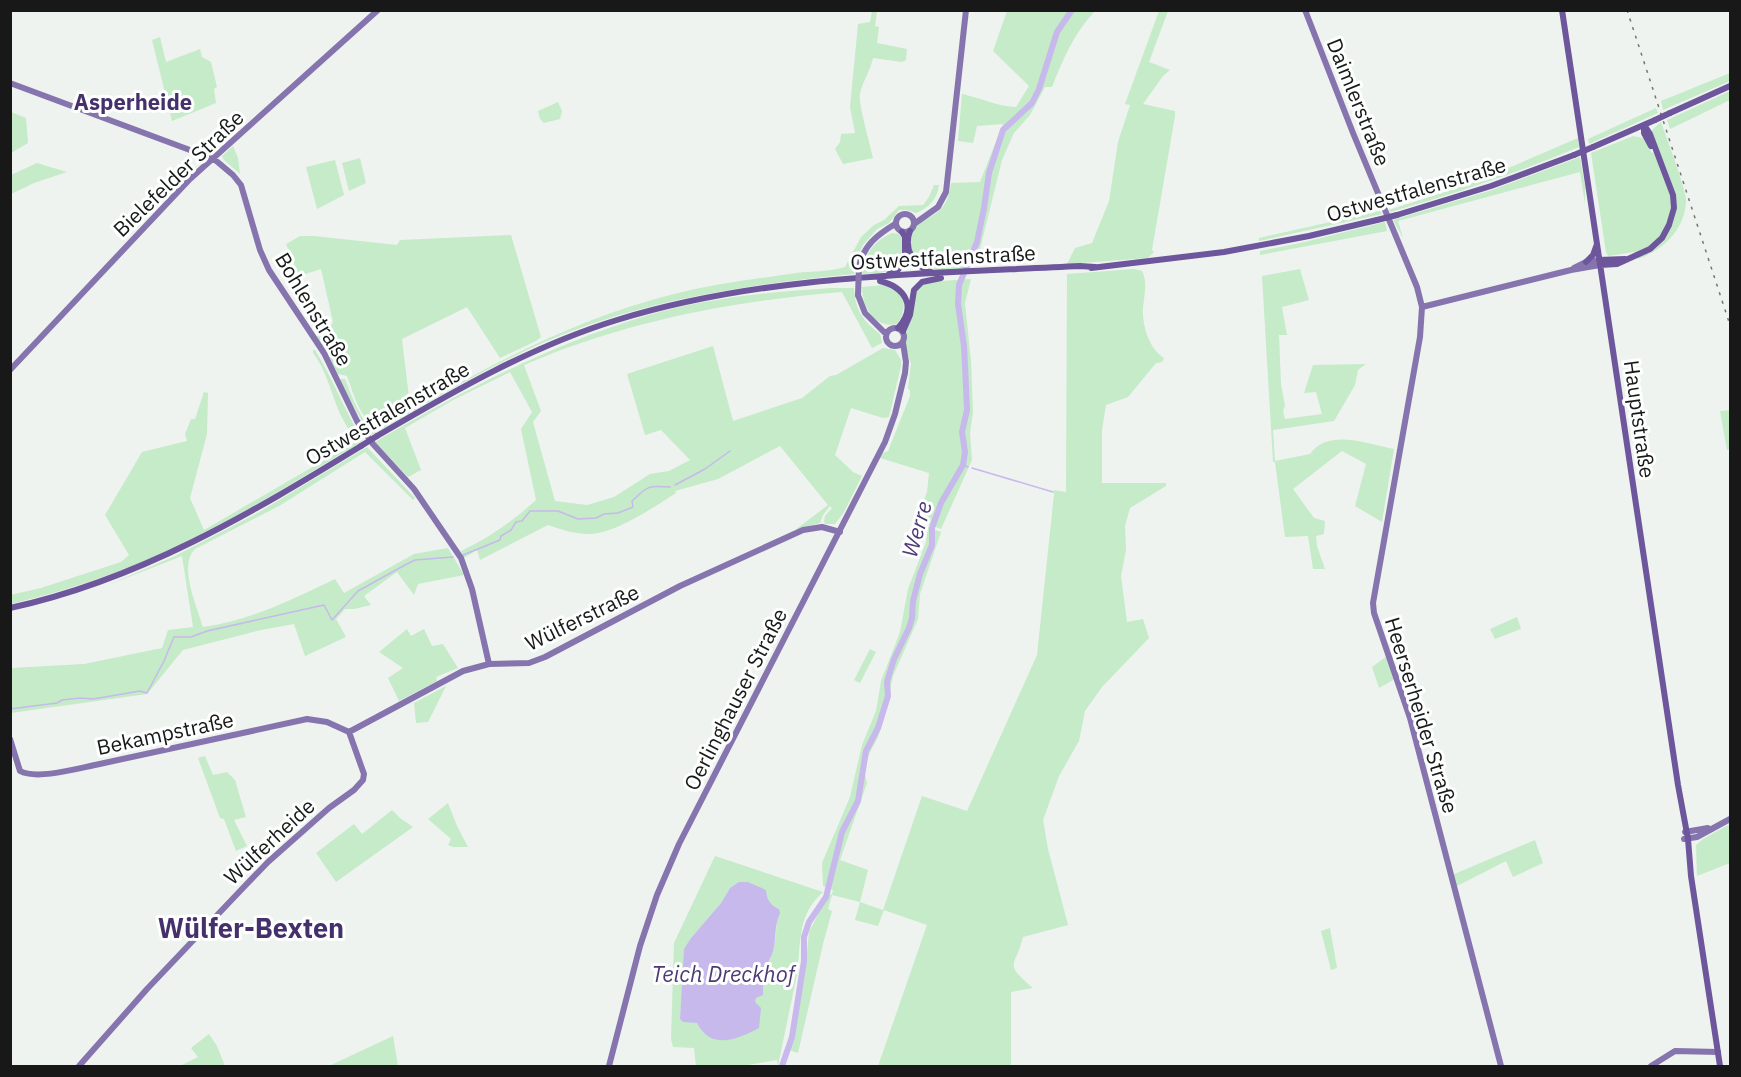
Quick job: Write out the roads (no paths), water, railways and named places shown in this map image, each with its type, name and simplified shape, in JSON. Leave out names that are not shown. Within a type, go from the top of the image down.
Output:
[{"type":"main road","name":"Hauptstraße","points":[[1562,10],[1720,1066]]},
{"type":"main road","name":"Ostwestfalenstraße","points":[[10,608],[89,586],[163,557],[233,522],[424,408],[511,362],[592,328],[707,297],[794,285],[1095,267],[1183,258],[1260,246],[1377,220],[1491,186],[1629,132],[1731,86]]},
{"type":"main road","points":[[1647,135],[1655,120]]},
{"type":"main road","points":[[1600,262],[1612,265],[1642,253],[1657,243],[1666,232],[1672,218],[1673,195],[1644,125]]},
{"type":"main road","points":[[1629,132],[1647,135]]},
{"type":"main road","points":[[880,279],[903,266],[906,255],[905,237],[898,229]]},
{"type":"main road","points":[[910,231],[909,248],[914,260],[919,266],[941,276]]},
{"type":"main road","points":[[1586,262],[1593,255],[1597,243]]},
{"type":"main road","points":[[1600,262],[1629,258]]},
{"type":"main road","points":[[1605,296],[1606,276],[1612,265]]},
{"type":"main road","points":[[901,329],[910,315],[914,290],[922,282],[941,276]]},
{"type":"main road","points":[[880,279],[894,285],[905,298],[906,313],[901,329]]},
{"type":"street","name":"Bielefelder Straße","points":[[10,370],[175,195],[378,10]]},
{"type":"street","points":[[913,220],[938,207],[946,192],[966,10]]},
{"type":"street","name":"Daimlerstraße","points":[[1305,10],[1412,274],[1422,307]]},
{"type":"street","points":[[10,83],[214,159]]},
{"type":"street","name":"Bohlenstraße","points":[[214,159],[241,185],[260,250],[269,270],[324,353],[357,421],[373,444],[414,489],[461,558],[472,589],[489,664]]},
{"type":"street","points":[[898,229],[900,215],[908,214],[913,220]]},
{"type":"street","points":[[901,329],[888,331],[879,326],[866,313],[858,295],[859,266],[864,250],[870,242],[886,230],[910,231],[913,220]]},
{"type":"street","points":[[1571,270],[1586,262],[1600,262]]},
{"type":"street","points":[[1422,307],[1600,262]]},
{"type":"street","name":"Heerserheider Straße","points":[[1422,307],[1420,337],[1373,603],[1374,613],[1410,718],[1501,1066]]},
{"type":"street","name":"Oerlinghauser Straße","points":[[609,1066],[638,952],[657,895],[679,844],[840,532],[893,421],[905,373],[904,354],[899,344],[905,338],[901,329]]},
{"type":"street","points":[[888,331],[888,343],[899,344]]},
{"type":"street","name":"Wülferstraße","points":[[349,732],[463,671],[489,664],[529,663],[545,657],[680,586],[803,530],[822,527],[840,532]]},
{"type":"street","name":"Bekampstraße","points":[[10,739],[20,771],[27,774],[95,765],[308,719],[327,722],[349,732]]},
{"type":"street","name":"Wülferheide","points":[[79,1066],[240,890],[303,831],[354,790],[364,777],[349,732]]},
{"type":"street","points":[[1686,839],[1696,837],[1731,819]]},
{"type":"street","points":[[1685,831],[1712,828]]},
{"type":"street","points":[[1650,1066],[1675,1051],[1718,1052]]},
{"type":"water","name":"Teich Dreckhof","points":[[739,882],[748,882],[766,890],[770,902],[779,909],[780,913],[772,955],[763,969],[763,995],[756,998],[755,1002],[761,1008],[759,1028],[734,1039],[717,1040],[703,1032],[697,1023],[683,1022],[680,1019],[684,949],[721,903],[730,888]]},
{"type":"waterway","name":"Werre","points":[[782,1066],[792,1037],[804,961],[804,937],[809,922],[826,897],[842,832],[858,801],[866,751],[878,728],[888,696],[887,682],[894,659],[912,618],[913,601],[920,574],[932,545],[932,528],[941,503],[963,465],[965,452],[962,432],[967,410],[964,346],[958,304],[959,285],[977,242],[989,173],[1003,130],[1032,103],[1039,89],[1057,32],[1072,10]]},
{"type":"waterway","points":[[675,485],[705,469],[730,451]]},
{"type":"waterway","name":"Werre","points":[[963,465],[968,467]]},
{"type":"waterway","points":[[972,468],[1053,492]]},
{"type":"waterway","points":[[463,555],[500,540],[501,536],[511,530],[516,522],[522,521],[530,511],[558,511],[578,519],[596,518],[633,507],[632,501],[649,488],[670,487]]},
{"type":"waterway","points":[[10,709],[57,703],[62,700],[93,699],[140,691],[147,693],[174,637],[191,637],[207,631],[324,605],[332,620],[358,591],[405,565],[415,560],[453,557]]},
{"type":"railway","points":[[1627,10],[1730,325]]},
{"type":"district","name":"Asperheide","points":[[133,101]]},
{"type":"district","name":"Wülfer-Bexten","points":[[251,927]]}]
